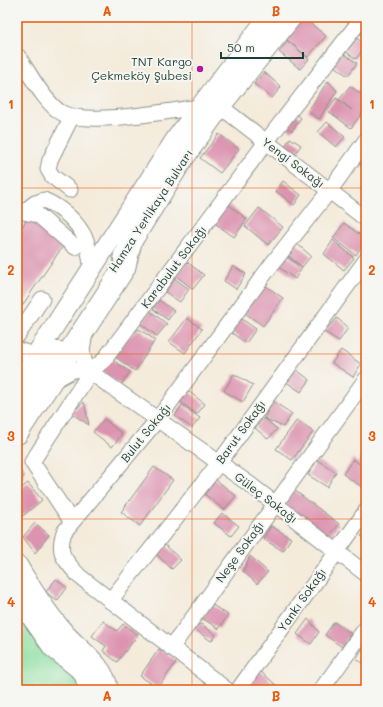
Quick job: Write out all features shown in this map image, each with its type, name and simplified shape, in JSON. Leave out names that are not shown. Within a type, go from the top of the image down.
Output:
[{"type":"highway","points":[[17,432],[124,268],[130,244]]},
{"type":"highway","points":[[17,567],[39,602],[60,630],[100,670],[105,680],[107,690]]},
{"type":"highway","points":[[17,594],[33,620],[54,647],[85,672],[90,690]]},
{"type":"main road","name":"Hamza Yerlikaya Bulvarı","points":[[17,411],[130,244],[183,160],[209,103],[268,17]]},
{"type":"main road","name":"Hamza Yerlikaya Bulvarı","points":[[17,384],[177,137],[292,17]]},
{"type":"street","name":"Karabulut Sokağı","points":[[72,522],[32,462],[88,370],[104,360],[266,142],[363,17]]},
{"type":"street","points":[[17,56],[49,101],[62,113],[72,116],[82,118],[104,118],[209,103]]},
{"type":"street","name":"Yengi Sokağı","points":[[209,103],[266,142],[366,219]]},
{"type":"street","points":[[70,190],[52,176],[48,169],[50,160],[72,116]]},
{"type":"street","name":"Bulut Sokağı","points":[[227,690],[79,576],[66,562],[60,547],[64,532],[158,419],[272,264],[330,190],[366,140]]},
{"type":"street","points":[[21,211],[44,200],[60,208],[78,227],[87,242],[92,268]]},
{"type":"street","points":[[21,211],[38,215],[75,247]]},
{"type":"street","name":"Barut Sokağı","points":[[110,601],[219,463],[366,260]]},
{"type":"street","points":[[17,336],[42,299]]},
{"type":"street","points":[[49,384],[62,374],[73,370],[88,370],[82,350],[88,323]]},
{"type":"street","points":[[17,350],[36,355]]},
{"type":"street","name":"Güleç Sokağı","points":[[88,370],[275,504],[366,574]]},
{"type":"street","name":"Neşe Sokağı","points":[[171,648],[366,379]]},
{"type":"street","name":"Yankı Sokağı","points":[[238,690],[366,511]]},
{"type":"street","points":[[321,690],[366,628]]},
{"type":"green space","points":[[17,616],[24,626],[68,670],[82,690],[21,690],[17,682]]},
{"type":"building","points":[[297,17],[302,17],[326,36],[308,57],[282,36]]},
{"type":"building","points":[[366,25],[366,40],[359,33]]},
{"type":"building","points":[[354,36],[366,45],[356,59],[339,47]]},
{"type":"building","points":[[288,41],[309,59],[300,69],[279,52]]},
{"type":"building","points":[[341,52],[357,63],[348,76],[328,62]]},
{"type":"building","points":[[264,72],[281,87],[272,98],[254,84]]},
{"type":"building","points":[[366,76],[366,87],[361,84]]},
{"type":"building","points":[[328,81],[337,91],[319,119],[308,111]]},
{"type":"building","points":[[350,86],[366,98],[366,108],[351,128],[327,110],[336,98],[352,110],[339,100]]},
{"type":"building","points":[[292,111],[301,118],[292,131],[283,124]]},
{"type":"building","points":[[327,122],[345,137],[336,147],[318,132]]},
{"type":"building","points":[[219,134],[239,149],[220,173],[200,158]]},
{"type":"building","points":[[290,138],[301,145],[293,157],[283,150]]},
{"type":"building","points":[[366,148],[366,169],[353,159]]},
{"type":"building","points":[[283,181],[301,195],[294,205],[276,191]]},
{"type":"building","points":[[225,202],[247,219],[234,237],[212,221]]},
{"type":"building","points":[[259,208],[283,227],[268,245],[245,226]]},
{"type":"building","points":[[28,218],[65,243],[17,313],[17,234]]},
{"type":"building","points":[[344,223],[366,239],[356,255],[333,238]]},
{"type":"building","points":[[333,240],[354,258],[344,270],[324,254]]},
{"type":"building","points":[[295,242],[311,256],[302,267],[285,253]]},
{"type":"building","points":[[285,255],[302,268],[295,279],[276,265]]},
{"type":"building","points":[[187,262],[204,275],[193,289],[176,276]]},
{"type":"building","points":[[233,266],[246,274],[236,289],[224,281]]},
{"type":"building","points":[[175,279],[189,289],[180,302],[165,292]]},
{"type":"building","points":[[263,284],[283,298],[263,326],[242,311]]},
{"type":"building","points":[[159,300],[174,311],[168,320],[153,309]]},
{"type":"building","points":[[150,311],[167,324],[157,336],[141,324]]},
{"type":"building","points":[[239,317],[256,329],[246,343],[229,331]]},
{"type":"building","points":[[187,318],[202,329],[185,353],[169,342]]},
{"type":"building","points":[[337,318],[348,328],[339,341],[324,332]]},
{"type":"building","points":[[139,329],[155,340],[135,371],[114,356],[125,340]]},
{"type":"building","points":[[341,350],[361,364],[353,377],[332,363]]},
{"type":"building","points":[[111,359],[130,372],[121,385],[102,372]]},
{"type":"building","points":[[294,368],[310,380],[301,392],[285,381]]},
{"type":"building","points":[[234,374],[253,385],[243,402],[224,391]]},
{"type":"building","points":[[187,390],[205,404],[197,414],[178,400]]},
{"type":"building","points":[[273,401],[292,414],[283,427],[264,418]]},
{"type":"building","points":[[84,402],[89,425],[71,413]]},
{"type":"building","points":[[182,405],[200,418],[192,428],[175,416]]},
{"type":"building","points":[[264,418],[277,429],[268,439],[255,428]]},
{"type":"building","points":[[104,419],[122,434],[112,447],[93,432]]},
{"type":"building","points":[[297,420],[313,432],[292,460],[276,449]]},
{"type":"building","points":[[366,449],[366,464],[359,459]]},
{"type":"building","points":[[353,459],[366,469],[365,489],[343,474]]},
{"type":"building","points":[[317,460],[336,472],[327,487],[308,475]]},
{"type":"building","points":[[17,464],[24,477],[17,486]]},
{"type":"building","points":[[154,467],[173,480],[140,526],[121,512]]},
{"type":"building","points":[[210,475],[236,496],[224,510],[202,492]]},
{"type":"building","points":[[28,483],[42,500],[19,519],[17,517],[17,491]]},
{"type":"building","points":[[294,490],[339,524],[328,538],[284,504]]},
{"type":"building","points":[[222,513],[239,526],[231,536],[214,523]]},
{"type":"building","points":[[35,523],[49,535],[35,553],[23,537]]},
{"type":"building","points":[[271,526],[291,538],[283,551],[263,539]]},
{"type":"building","points":[[366,530],[366,540],[361,536]]},
{"type":"building","points":[[165,545],[181,560],[172,569],[156,554]]},
{"type":"building","points":[[250,556],[268,572],[257,584],[243,571]]},
{"type":"building","points":[[56,579],[67,588],[57,601],[46,592]]},
{"type":"building","points":[[211,604],[228,615],[219,629],[202,618]]},
{"type":"building","points":[[308,619],[319,632],[311,644],[297,634]]},
{"type":"building","points":[[103,621],[117,631],[123,624],[138,635],[117,662],[103,651],[106,646],[92,636]]},
{"type":"building","points":[[334,622],[351,633],[342,647],[325,635]]},
{"type":"building","points":[[201,624],[216,635],[211,641],[193,628]]},
{"type":"building","points":[[366,643],[366,665],[356,659]]},
{"type":"building","points":[[159,649],[177,661],[158,688],[140,676]]},
{"type":"building","points":[[260,671],[276,685],[272,690],[249,690],[246,688]]},
{"type":"place","name":"TNT Kargo Çekmeköy Şubesi","points":[[200,69]]}]
